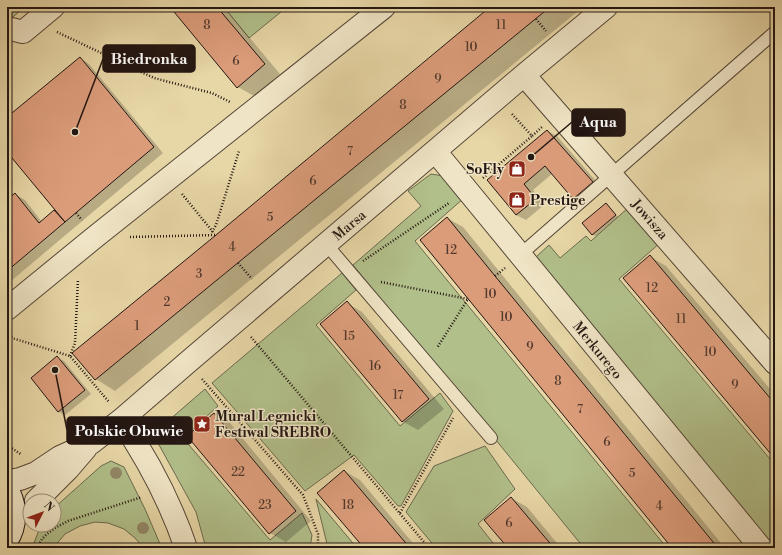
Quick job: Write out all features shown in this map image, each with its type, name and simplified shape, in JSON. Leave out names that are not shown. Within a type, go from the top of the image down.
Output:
[{"type":"street","points":[[22,27],[53,7]]},
{"type":"street","points":[[7,309],[168,178],[384,7]]},
{"type":"street","name":"Marsa","points":[[44,493],[68,470],[116,413],[188,362],[524,75],[606,7]]},
{"type":"street","name":"Jowisza","points":[[524,75],[775,363]]},
{"type":"street","name":"Merkurego","points":[[435,151],[762,548]]},
{"type":"street","points":[[116,413],[139,448],[161,489],[186,548]]},
{"type":"street","name":"Marsa","points":[[7,481],[36,474],[60,457],[91,443]]},
{"type":"street","points":[[7,489],[14,508],[11,532]]},
{"type":"street","points":[[11,532],[22,518]]},
{"type":"lane","points":[[520,255],[775,32]]},
{"type":"lane","points":[[326,244],[490,438]]},
{"type":"path","points":[[22,27],[154,78],[212,93],[231,102],[247,116]]},
{"type":"path","points":[[468,191],[532,136]]},
{"type":"path","points":[[212,232],[216,225],[240,150]]},
{"type":"path","points":[[70,356],[75,343],[87,244],[216,235],[168,178]]},
{"type":"path","points":[[350,274],[450,203],[454,209]]},
{"type":"path","points":[[350,274],[468,299],[427,364]]},
{"type":"path","points":[[236,320],[429,548]]},
{"type":"path","points":[[7,333],[12,338],[70,356],[116,413]]},
{"type":"path","points":[[188,362],[303,495],[318,534],[318,548]]},
{"type":"path","points":[[400,513],[460,403]]},
{"type":"path","points":[[37,548],[47,534],[68,521],[161,489]]},
{"type":"green space","points":[[7,7],[25,7],[9,20],[7,15]]},
{"type":"green space","points":[[224,7],[287,7],[249,38]]},
{"type":"green space","points":[[431,174],[444,176],[464,198],[415,241],[667,548],[584,548],[353,265],[421,206],[408,191]]},
{"type":"green space","points":[[629,207],[661,242],[619,279],[775,465],[775,548],[773,548],[535,258],[549,245],[560,258],[586,236],[591,241]]},
{"type":"green space","points":[[342,273],[356,290],[316,325],[400,426],[440,393],[453,411],[401,506],[398,506],[354,455],[305,491],[212,383]]},
{"type":"green space","points":[[205,389],[218,406],[183,438],[270,540],[302,513],[312,535],[310,548],[206,548],[196,512],[153,434]]},
{"type":"green space","points":[[485,446],[515,489],[478,524],[497,548],[436,548],[406,512],[434,466]]},
{"type":"green space","points":[[111,461],[124,467],[145,509],[160,544],[151,548],[144,548],[124,529],[108,523],[95,522],[80,526],[65,534],[53,548],[32,548],[38,533],[62,533],[62,501],[101,466]]},
{"type":"green space","points":[[316,499],[357,548],[328,548]]},
{"type":"building","points":[[170,7],[217,7],[265,64],[237,88]]},
{"type":"building","points":[[490,7],[550,7],[95,380],[72,353]]},
{"type":"building","points":[[80,57],[154,147],[65,222],[7,152],[7,117]]},
{"type":"building","points":[[547,130],[593,182],[573,199],[545,166],[524,184],[536,199],[516,215],[487,180]]},
{"type":"building","points":[[15,193],[39,223],[54,210],[65,222],[7,271],[7,200]]},
{"type":"building","points":[[606,203],[616,215],[592,235],[582,223]]},
{"type":"building","points":[[447,217],[718,548],[672,548],[420,240]]},
{"type":"building","points":[[650,255],[775,404],[775,459],[623,278]]},
{"type":"building","points":[[347,301],[429,399],[402,422],[320,324]]},
{"type":"building","points":[[57,356],[85,390],[58,412],[31,378]]},
{"type":"building","points":[[214,413],[296,511],[269,534],[187,436]]},
{"type":"building","points":[[344,470],[410,548],[364,548],[317,493]]},
{"type":"building","points":[[511,497],[554,548],[508,548],[484,520]]},
{"type":"place","name":"Biedronka","points":[[75,132]]},
{"type":"place","name":"Aqua","points":[[531,157]]},
{"type":"place","name":"SoFly","points":[[517,169]]},
{"type":"place","name":"Prestige","points":[[517,200]]},
{"type":"place","name":"Polskie Obuwie","points":[[55,370]]},
{"type":"place","name":"Mural Legnicki Festiwal SREBRO","points":[[202,424]]}]
